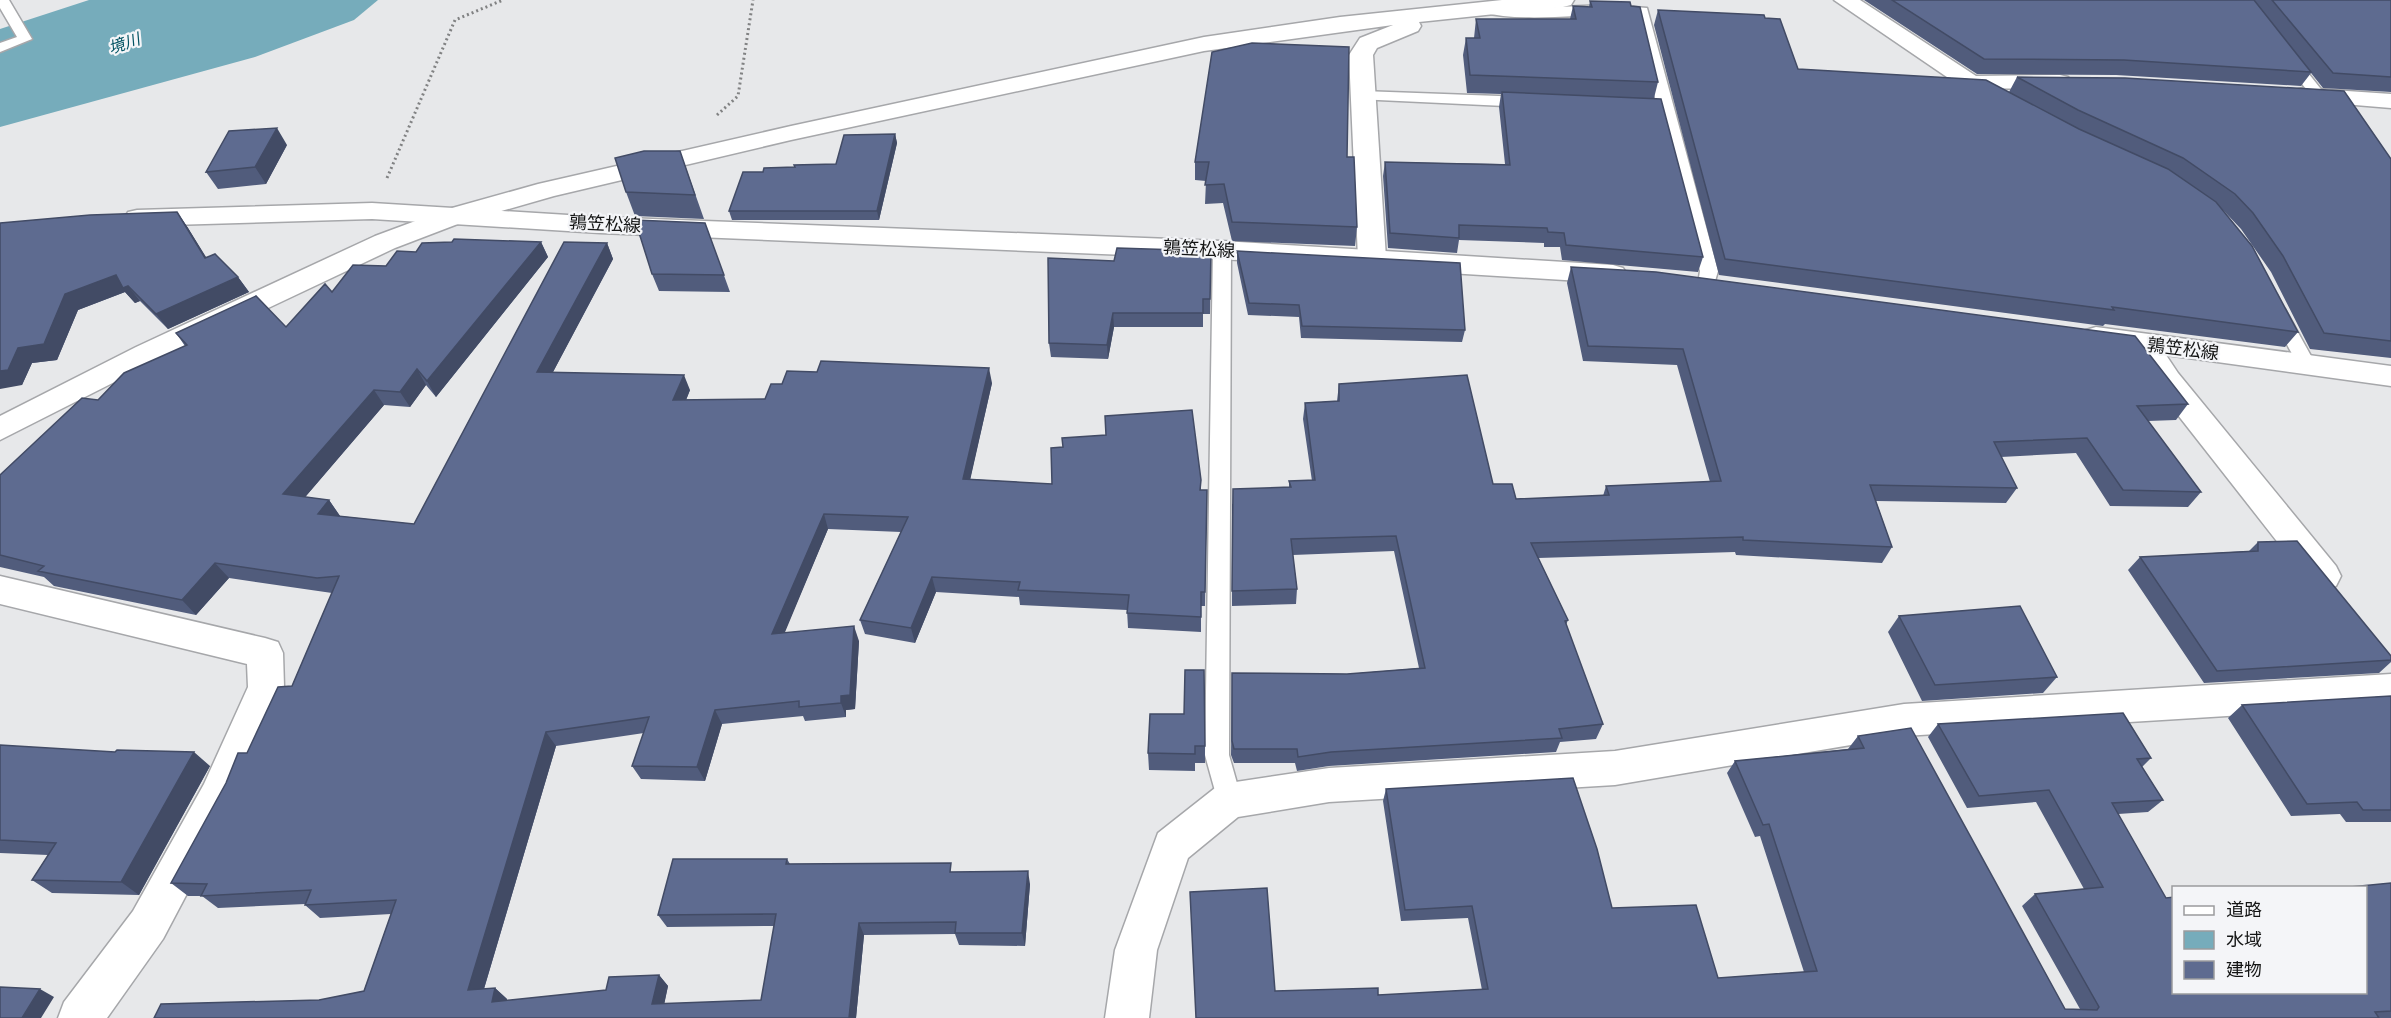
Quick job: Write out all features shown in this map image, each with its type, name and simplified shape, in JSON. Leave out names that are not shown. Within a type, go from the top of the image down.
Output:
[{"type":"street","points":[[0,429],[156,349],[385,242],[454,216],[547,190],[791,133],[1204,44],[1340,24],[1563,0]]},
{"type":"street","points":[[1845,0],[1971,83],[2083,83]]},
{"type":"street","points":[[1372,258],[1361,55],[1368,43],[1407,27],[1440,18],[1448,12]]},
{"type":"street","points":[[2283,94],[2391,101]]},
{"type":"street","name":"鶉笠松線","points":[[108,220],[372,211],[1222,250],[1640,276]]},
{"type":"street","name":"鶉笠松線","points":[[2074,334],[2391,376]]},
{"type":"street","points":[[2144,344],[2167,380],[2346,603]]},
{"type":"street","points":[[0,590],[265,653],[266,687],[219,795],[148,925],[80,1018]]},
{"type":"street","points":[[1127,1018],[1136,951],[1172,846],[1229,801],[1329,785],[1615,768],[1910,730],[2391,690]]},
{"type":"lane","points":[[0,48],[25,39],[2,0]]},
{"type":"lane","points":[[1486,9],[1503,13],[1609,9],[1642,11],[1709,271],[1707,284]]},
{"type":"lane","points":[[2278,44],[2319,96]]},
{"type":"lane","points":[[1971,83],[2001,99]]},
{"type":"lane","points":[[1362,96],[1549,103]]},
{"type":"lane","points":[[1619,105],[1665,107]]},
{"type":"lane","points":[[1222,250],[1217,755],[1229,801]]},
{"type":"lane","points":[[2269,294],[2307,365]]},
{"type":"path","points":[[372,211],[455,20],[503,0]]},
{"type":"path","points":[[713,118],[738,96],[753,0]]},
{"type":"water","name":"境川","points":[[89,0],[378,0],[354,20],[255,57],[0,127],[0,29]]},
{"type":"building","points":[[1892,0],[2254,0],[2311,72],[2124,60],[1984,59]]},
{"type":"building","points":[[2272,0],[2391,0],[2391,77],[2333,73]]},
{"type":"building","points":[[1590,1],[1630,2],[1631,6],[1640,7],[1658,82],[1470,75],[1466,38],[1480,38],[1476,19],[1576,19],[1573,6],[1592,7]]},
{"type":"building","points":[[1658,10],[1764,15],[1765,18],[1780,19],[1798,69],[1986,80],[2079,129],[2168,169],[2216,202],[2252,246],[2298,332],[1725,259]]},
{"type":"building","points":[[1252,43],[1349,47],[1347,157],[1354,157],[1357,227],[1232,222],[1224,184],[1205,185],[1209,162],[1195,162],[1212,52]]},
{"type":"building","points":[[2017,77],[2125,78],[2344,91],[2391,159],[2391,341],[2324,333],[2283,256],[2253,213],[2235,194],[2183,158],[2078,110]]},
{"type":"building","points":[[1502,92],[1661,99],[1703,257],[1566,245],[1564,233],[1548,232],[1547,228],[1459,225],[1459,238],[1390,233],[1385,162],[1510,165]]},
{"type":"building","points":[[277,128],[255,167],[206,172],[229,131]]},
{"type":"building","points":[[895,134],[877,211],[729,211],[743,172],[763,172],[764,168],[795,167],[794,165],[836,164],[844,135]]},
{"type":"building","points":[[644,151],[680,151],[695,195],[626,192],[615,158]]},
{"type":"building","points":[[177,212],[205,258],[215,254],[238,277],[156,314],[128,286],[123,288],[116,275],[65,294],[44,344],[18,348],[8,370],[0,371],[0,223],[90,215]]},
{"type":"building","points":[[635,220],[705,223],[724,275],[652,274]]},
{"type":"building","points":[[454,239],[541,242],[427,381],[417,369],[400,392],[374,390],[283,494],[329,500],[318,514],[414,524],[564,242],[607,243],[537,372],[684,375],[673,400],[765,399],[771,384],[782,384],[787,371],[817,372],[821,361],[989,368],[963,479],[1052,484],[1051,448],[1063,447],[1062,438],[1106,435],[1105,416],[1192,410],[1201,480],[1200,490],[1207,490],[1205,592],[1201,592],[1201,617],[1127,613],[1129,595],[1018,590],[1020,582],[932,577],[911,628],[860,620],[908,517],[824,514],[772,634],[854,626],[850,695],[841,696],[841,703],[799,707],[799,701],[715,710],[697,767],[632,766],[649,717],[546,732],[468,990],[495,988],[492,1002],[606,990],[609,977],[659,975],[652,1004],[761,1000],[776,914],[658,915],[673,859],[787,859],[786,864],[951,863],[950,872],[1028,871],[1022,933],[955,933],[956,922],[859,923],[849,1018],[154,1018],[161,1004],[319,1000],[364,991],[396,900],[305,905],[311,890],[201,896],[207,884],[171,883],[226,783],[238,753],[247,753],[278,687],[292,686],[339,576],[317,578],[215,563],[182,600],[38,571],[44,566],[0,555],[0,475],[82,398],[98,400],[124,373],[187,345],[176,333],[256,296],[286,327],[325,284],[332,292],[353,265],[386,266],[397,251],[416,252],[422,243],[452,242]]},
{"type":"building","points":[[1117,248],[1211,251],[1210,299],[1203,299],[1203,313],[1113,313],[1107,345],[1049,343],[1048,258],[1114,261]]},
{"type":"building","points":[[1237,251],[1460,263],[1465,330],[1302,326],[1299,305],[1249,303]]},
{"type":"building","points":[[1571,267],[1656,272],[2135,336],[2188,404],[2137,406],[2201,492],[2123,490],[2087,438],[1994,442],[2017,488],[1870,485],[1892,547],[1743,540],[1743,537],[1531,543],[1568,620],[1565,621],[1603,724],[1559,729],[1562,738],[1331,752],[1298,757],[1297,749],[1234,749],[1232,673],[1347,674],[1425,668],[1396,536],[1291,539],[1297,589],[1232,591],[1233,489],[1291,487],[1289,481],[1315,480],[1305,403],[1339,401],[1339,384],[1467,375],[1493,484],[1512,484],[1516,499],[1609,495],[1606,486],[1721,481],[1683,349],[1588,346]]},
{"type":"building","points":[[2297,541],[2391,656],[2391,660],[2217,671],[2140,557],[2258,551],[2258,542]]},
{"type":"building","points":[[2020,606],[2057,677],[1935,685],[1899,616]]},
{"type":"building","points":[[1185,670],[1204,670],[1205,746],[1195,746],[1195,754],[1148,753],[1150,714],[1184,714]]},
{"type":"building","points":[[2391,696],[2391,810],[2363,810],[2357,802],[2307,804],[2242,705]]},
{"type":"building","points":[[2123,713],[2151,758],[2137,759],[2163,800],[2112,803],[2166,898],[2172,897],[2172,994],[2367,994],[2367,886],[2360,886],[2391,883],[2391,1011],[2375,1012],[2379,1018],[1196,1018],[1190,892],[1267,888],[1275,991],[1378,988],[1378,995],[1488,989],[1472,906],[1405,910],[1386,789],[1573,778],[1597,849],[1612,908],[1696,905],[1718,978],[1817,971],[1769,824],[1763,825],[1735,761],[1864,748],[1858,736],[1911,728],[2065,1009],[2097,1010],[2099,1007],[2035,894],[2103,887],[2049,790],[1979,796],[1938,724]]},
{"type":"building","points":[[0,745],[115,752],[117,750],[194,752],[121,882],[32,880],[56,843],[0,840]]},
{"type":"building","points":[[0,987],[40,989],[22,1018],[0,1018]]}]
